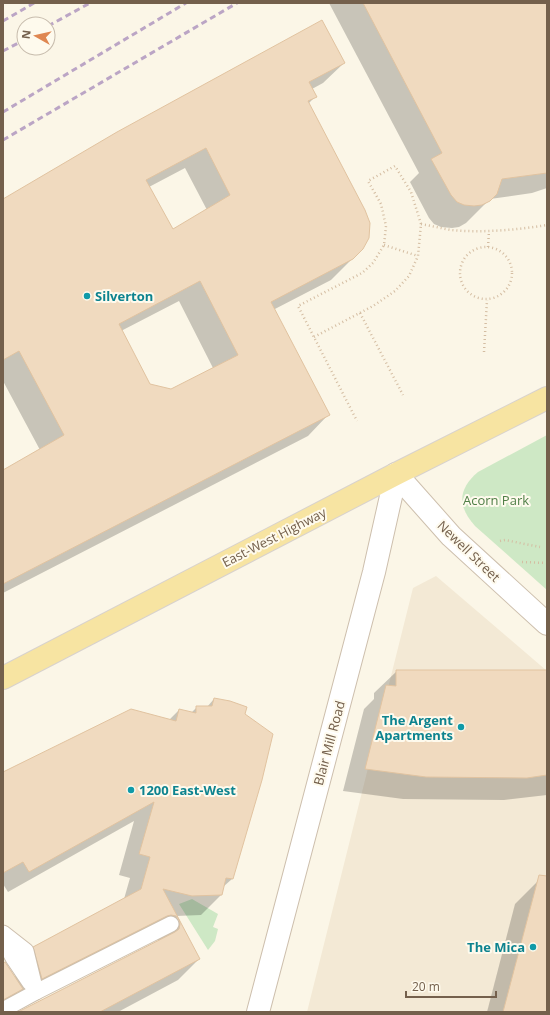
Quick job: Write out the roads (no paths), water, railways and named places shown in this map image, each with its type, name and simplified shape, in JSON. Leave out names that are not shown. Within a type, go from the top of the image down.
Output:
[{"type":"main road","name":"East-West Highway","points":[[3,678],[396,474],[547,398]]},
{"type":"street","name":"Newell Street","points":[[396,474],[451,536],[547,624]]},
{"type":"street","name":"Blair Mill Road","points":[[258,1012],[374,572],[396,474]]},
{"type":"lane","points":[[3,1010],[171,924]]},
{"type":"lane","points":[[3,933],[26,951],[36,992]]},
{"type":"lane","points":[[3,939],[13,958],[36,992]]},
{"type":"railway","points":[[3,21],[34,3]]},
{"type":"railway","points":[[56,22],[90,3]]},
{"type":"railway","points":[[3,112],[186,3]]},
{"type":"railway","points":[[3,140],[237,3]]},
{"type":"railway","points":[[3,51],[16,44]]},
{"type":"place","name":"Silverton","points":[[87,296]]},
{"type":"place","name":"The Argent Apartments","points":[[461,727]]},
{"type":"place","name":"1200 East-West","points":[[131,790]]},
{"type":"place","name":"The Mica","points":[[533,947]]},
{"type":"park label","name":"Acorn Park","points":[[496,500]]}]
